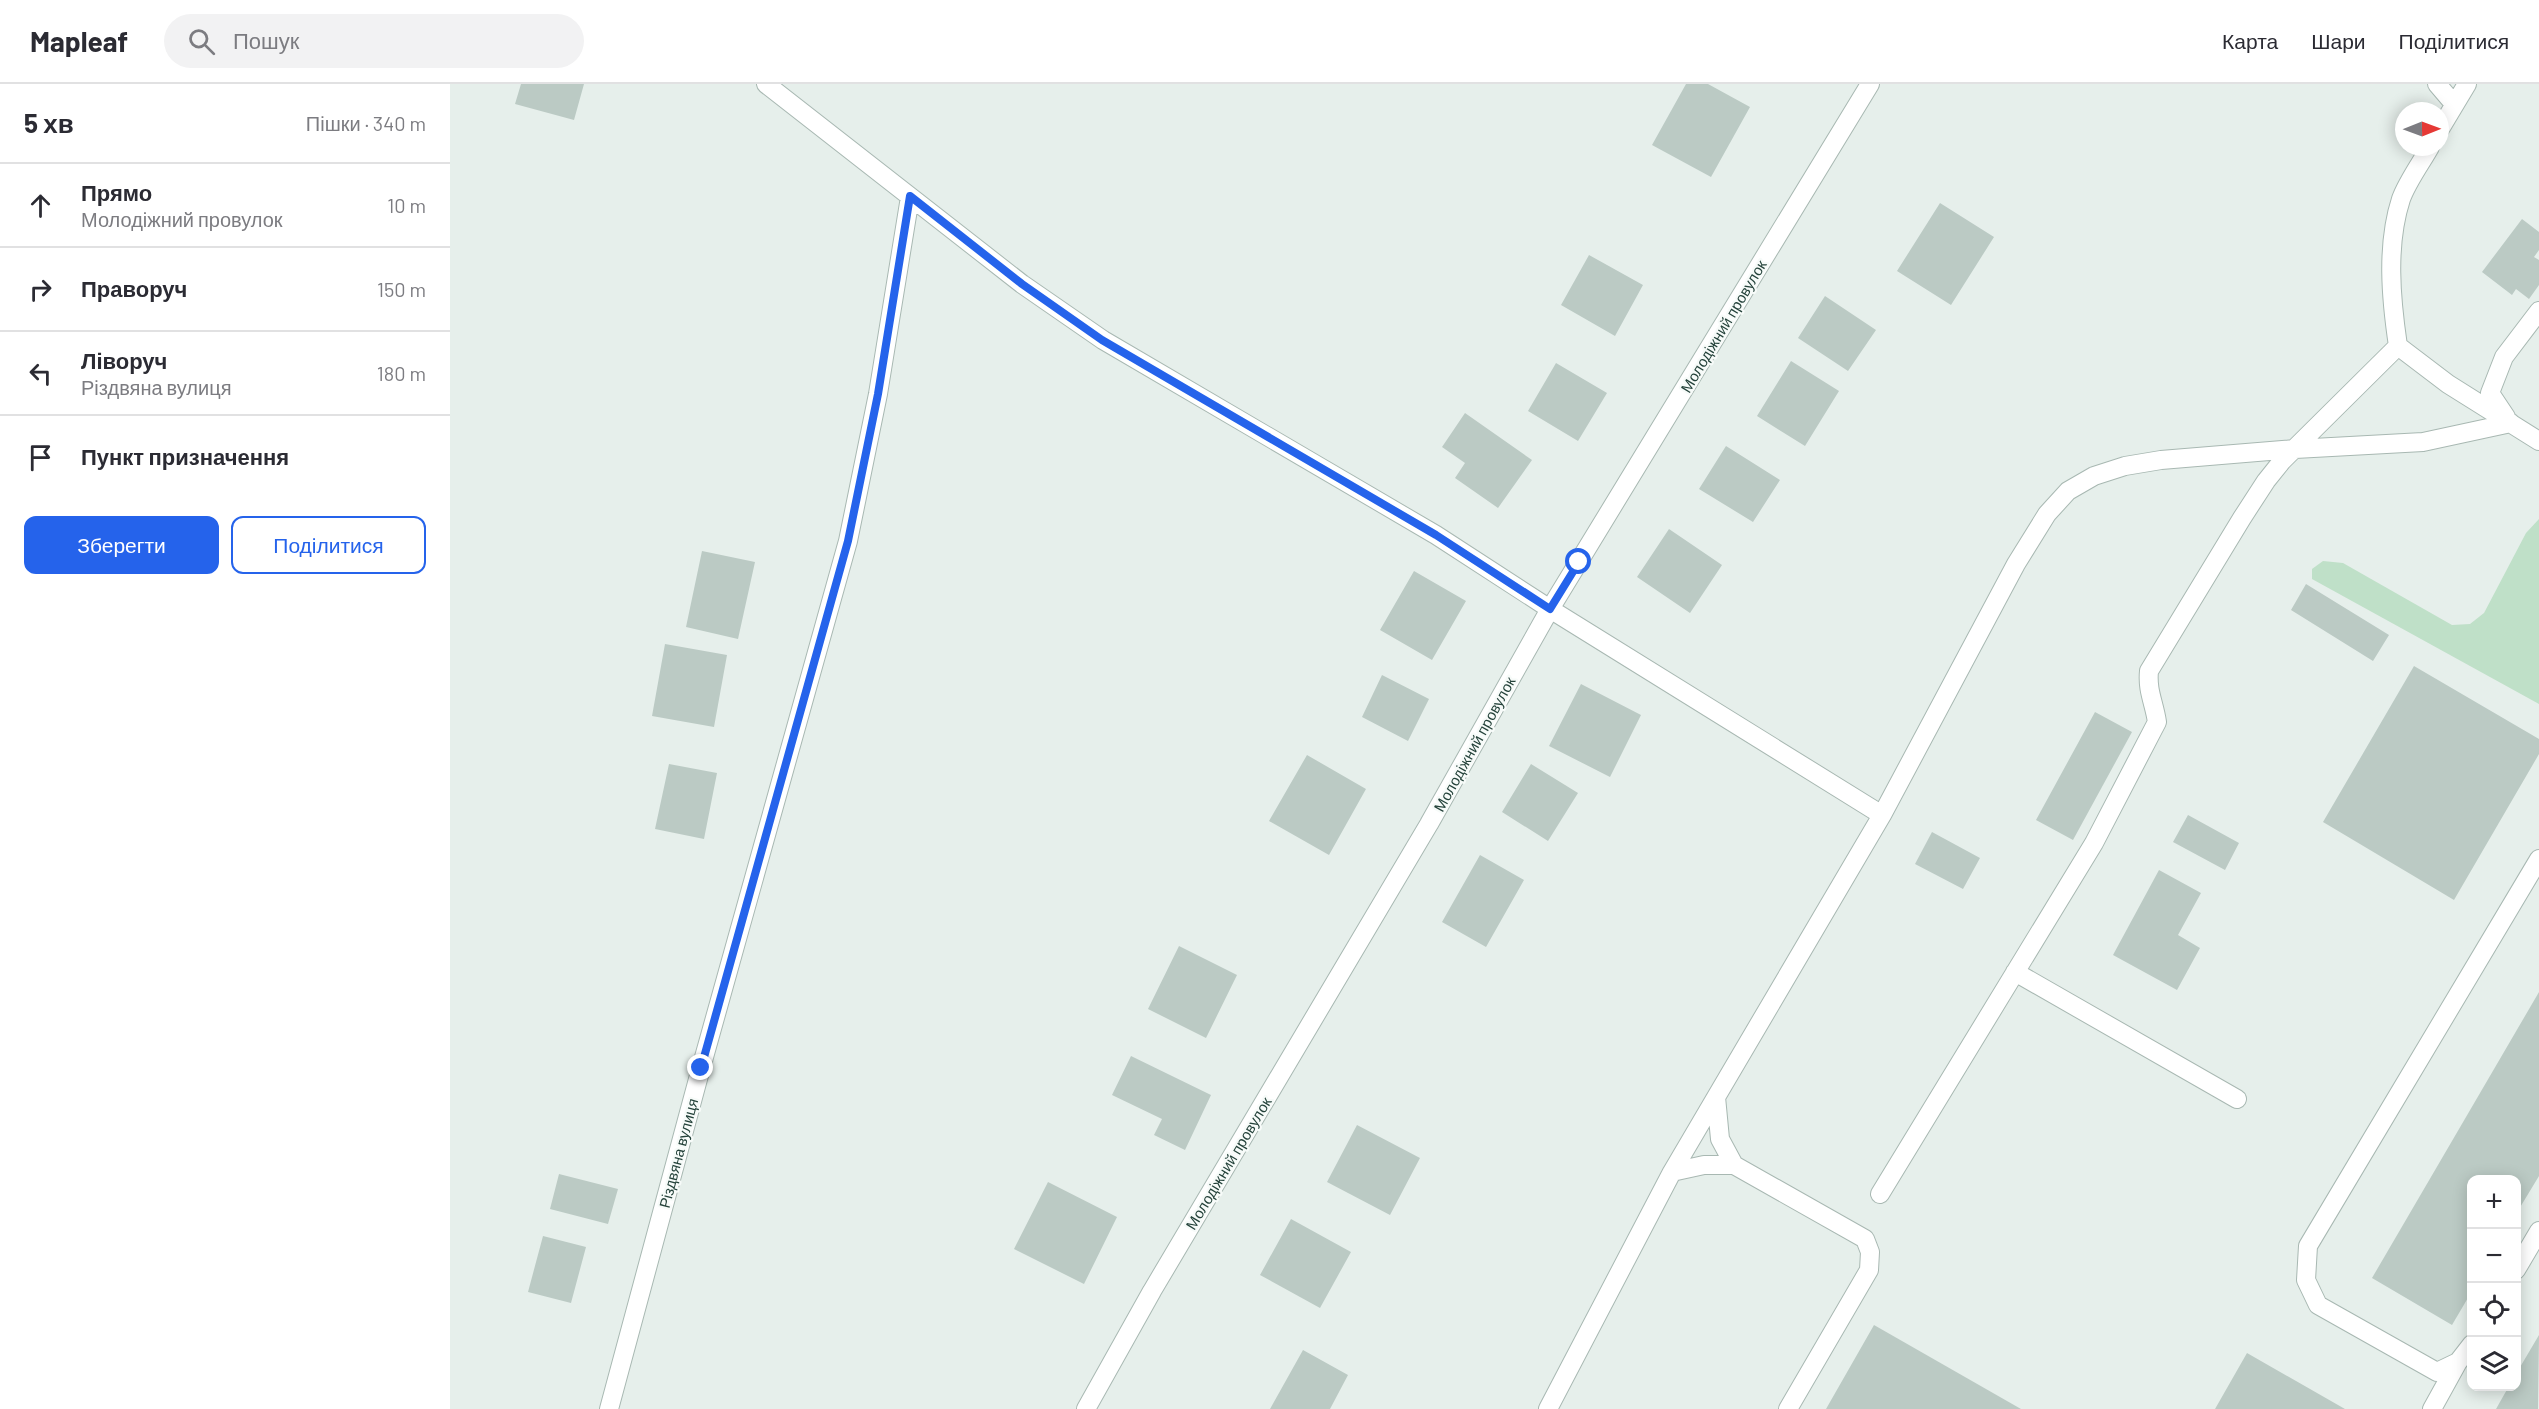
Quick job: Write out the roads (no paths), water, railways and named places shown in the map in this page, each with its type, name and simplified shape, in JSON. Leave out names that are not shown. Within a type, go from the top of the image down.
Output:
[{"type":"street","points":[[766,84],[1022,284],[1102,340],[1436,535],[1550,609],[1882,815]]},
{"type":"street","name":"Молодіжний провулок","points":[[1086,1409],[1152,1291],[1429,824],[1550,609],[1870,84]]},
{"type":"street","points":[[2437,84],[2454,104]]},
{"type":"street","points":[[2449,113],[2467,84]]},
{"type":"street","points":[[2425,156],[2401,199],[2392,254],[2392,303],[2398,346],[2448,384],[2539,441]]},
{"type":"street","name":"Різдвяна вулиця","points":[[609,1409],[701,1068],[848,541],[878,394],[910,196]]},
{"type":"street","points":[[2511,423],[2490,393],[2504,357],[2539,311]]},
{"type":"street","points":[[1880,1194],[2094,843],[2157,722],[2154,703],[2148,688],[2150,671],[2266,481],[2398,346]]},
{"type":"street","points":[[1548,1409],[1672,1172],[1882,815],[2016,564],[2047,514],[2068,491],[2094,476],[2125,466],[2161,460],[2423,442],[2511,423]]},
{"type":"street","points":[[2457,1362],[2437,1372],[2318,1305],[2306,1280],[2308,1246],[2539,859]]},
{"type":"street","points":[[2015,972],[2237,1099]]},
{"type":"street","points":[[1716,1097],[1720,1139],[1734,1165]]},
{"type":"street","points":[[1672,1172],[1704,1165],[1734,1165],[1865,1239],[1870,1252],[1869,1270],[1788,1409]]},
{"type":"street","points":[[2521,1263],[2539,1231]]},
{"type":"street","points":[[2432,1409],[2457,1362],[2467,1350]]}]
